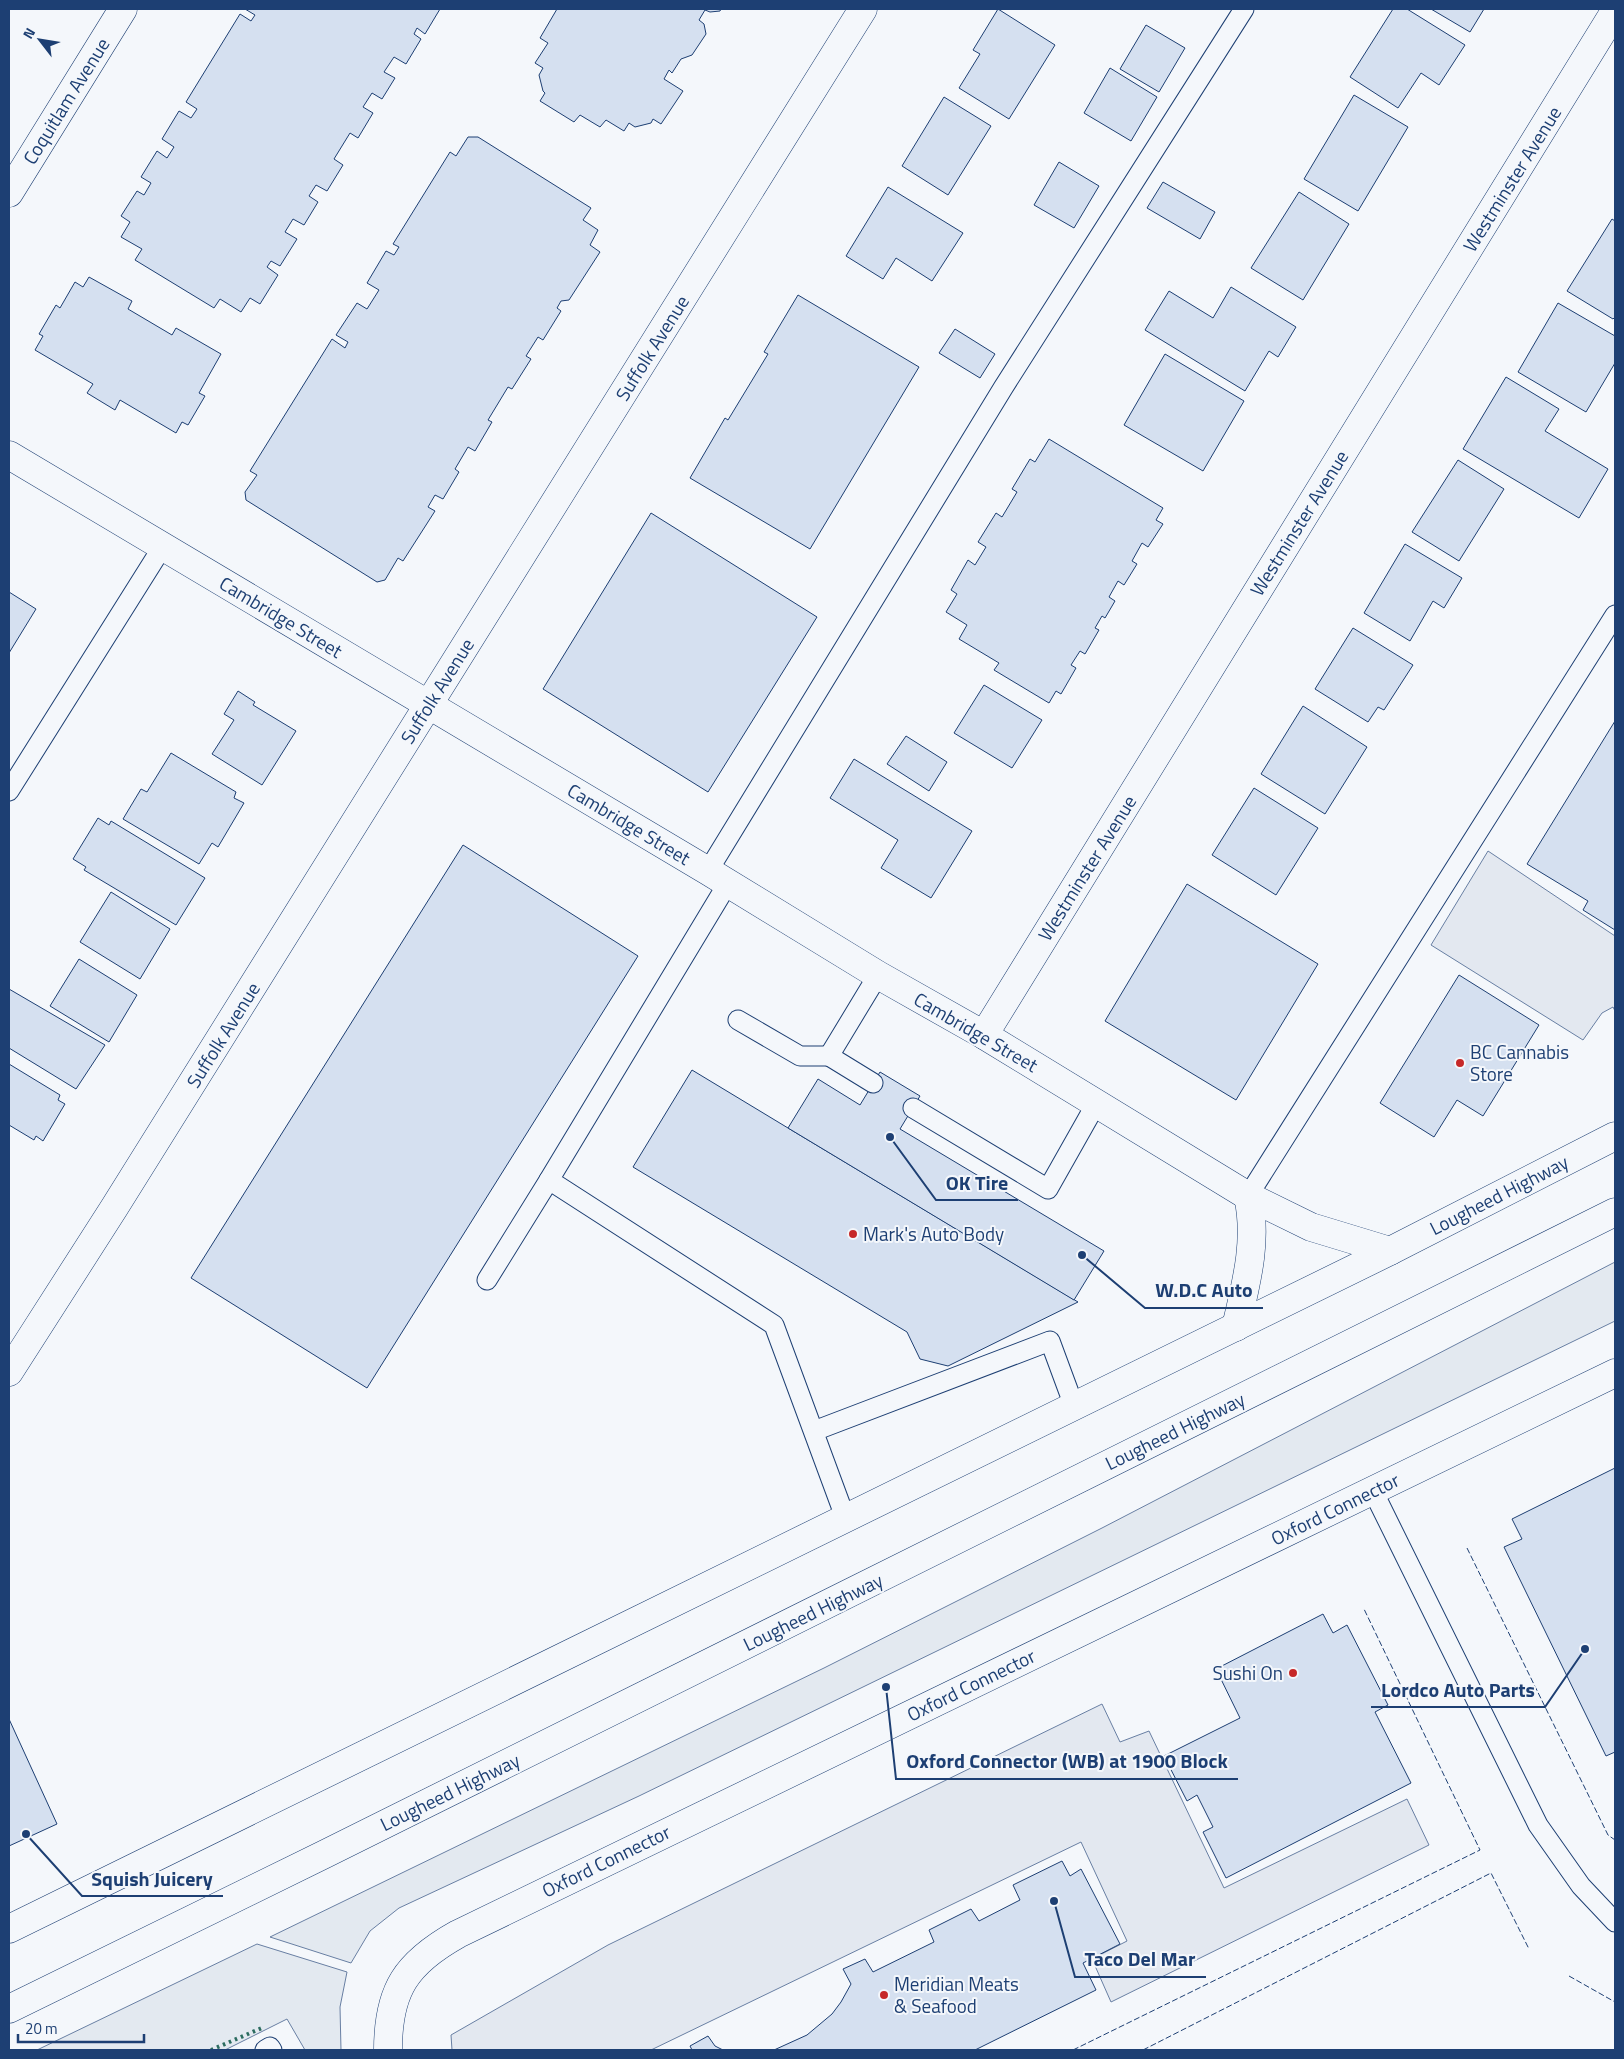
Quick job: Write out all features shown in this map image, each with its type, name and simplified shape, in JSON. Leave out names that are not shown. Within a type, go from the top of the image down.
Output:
[{"type":"street","name":"Coquitlam Avenue","points":[[9,193],[123,9]]},
{"type":"street","name":"Suffolk Avenue","points":[[9,1372],[114,1208],[863,9]]},
{"type":"street","name":"Westminster Avenue","points":[[984,1035],[1615,11]]},
{"type":"street","name":"Cambridge Street","points":[[9,455],[718,877],[878,975],[984,1035],[1248,1196],[1311,1227],[1390,1251]]},
{"type":"street","name":"Lougheed Highway","points":[[9,1929],[1390,1251],[1615,1136]]},
{"type":"street","points":[[1236,1327],[1251,1264],[1252,1213],[1248,1196]]},
{"type":"street","name":"Lougheed Highway","points":[[9,2009],[334,1850],[1615,1212]]},
{"type":"street","name":"Oxford Connector","points":[[388,2050],[391,2011],[399,1990],[410,1970],[422,1956],[444,1941],[514,1905],[1615,1373]]},
{"type":"lane","points":[[487,1280],[549,1180],[718,877],[1003,388],[1244,9]]},
{"type":"lane","points":[[9,791],[163,546]]},
{"type":"lane","points":[[1248,1196],[1615,614]]},
{"type":"lane","points":[[829,1056],[878,975]]},
{"type":"lane","points":[[738,1020],[800,1056],[829,1056],[873,1083]]},
{"type":"lane","points":[[913,1108],[1048,1189],[1096,1104]]},
{"type":"lane","points":[[549,1180],[774,1325],[845,1518]]},
{"type":"lane","points":[[814,1431],[1050,1341],[1074,1406]]},
{"type":"lane","points":[[1373,1491],[1538,1825],[1581,1886],[1615,1922]]},
{"type":"lane","points":[[265,2050],[270,2047],[272,2050]]},
{"type":"shaded area","points":[[1488,851],[1615,936],[1615,1011],[1613,1007],[1602,1013],[1583,1040],[1431,945]]},
{"type":"shaded area","points":[[1615,1262],[1615,1321],[639,1796],[399,1908],[370,1931],[351,1963],[270,1937],[824,1668],[1102,1528]]},
{"type":"shaded area","points":[[1102,1704],[1120,1742],[1149,1731],[1224,1888],[1407,1799],[1429,1845],[1111,2002],[1092,1959],[1127,1941],[1081,1842],[651,2050],[452,2050],[451,2035],[608,1945]]},
{"type":"shaded area","points":[[257,1944],[347,1972],[340,2007],[341,2050],[305,2050],[287,2019],[225,2050],[37,2050]]},
{"type":"building","points":[[245,9],[440,9],[425,34],[417,28],[414,34],[421,39],[406,64],[394,57],[384,72],[395,78],[382,99],[372,93],[363,107],[373,113],[358,138],[350,133],[334,159],[343,165],[327,191],[316,185],[309,196],[318,202],[304,225],[293,219],[285,232],[297,239],[280,266],[271,261],[267,267],[278,275],[260,304],[250,298],[241,312],[220,299],[214,308],[135,260],[142,249],[121,237],[130,222],[121,216],[137,191],[144,195],[151,183],[141,177],[157,151],[167,158],[174,147],[162,139],[179,111],[191,118],[197,109],[186,102],[240,14],[251,21],[255,15]]},
{"type":"building","points":[[557,9],[721,9],[720,11],[710,12],[705,10],[699,20],[704,24],[706,34],[692,55],[681,59],[672,73],[669,70],[664,79],[683,91],[661,124],[653,119],[651,123],[635,127],[629,123],[624,131],[606,120],[600,127],[580,115],[574,122],[540,101],[545,93],[539,75],[543,68],[535,63],[548,43],[540,38]]},
{"type":"building","points":[[998,9],[1055,45],[1009,119],[959,88],[980,54],[973,50]]},
{"type":"building","points":[[1393,9],[1407,9],[1465,45],[1439,85],[1421,73],[1398,108],[1350,77]]},
{"type":"building","points":[[1431,9],[1484,9],[1470,32]]},
{"type":"building","points":[[1146,25],[1185,48],[1159,92],[1120,69]]},
{"type":"building","points":[[1110,68],[1157,97],[1131,141],[1084,113]]},
{"type":"building","points":[[1354,95],[1408,127],[1358,211],[1304,179]]},
{"type":"building","points":[[944,97],[991,126],[948,195],[902,166]]},
{"type":"building","points":[[468,137],[478,137],[591,208],[583,220],[598,230],[590,245],[600,252],[569,300],[561,301],[557,308],[561,311],[543,340],[538,337],[526,356],[531,359],[512,389],[508,387],[488,420],[492,422],[475,451],[468,447],[455,469],[459,472],[443,499],[435,495],[428,507],[435,511],[403,561],[398,558],[385,580],[377,582],[246,500],[245,492],[257,475],[250,471],[332,339],[345,348],[348,342],[336,335],[357,303],[367,309],[379,290],[367,283],[386,251],[394,255],[399,247],[393,244],[450,152],[456,156]]},
{"type":"building","points":[[1059,162],[1099,186],[1074,228],[1034,205]]},
{"type":"building","points":[[1163,182],[1215,212],[1200,239],[1147,208]]},
{"type":"building","points":[[888,187],[963,233],[932,281],[896,258],[883,279],[846,256]]},
{"type":"building","points":[[1299,192],[1349,224],[1303,300],[1251,268]]},
{"type":"building","points":[[1612,219],[1615,221],[1615,317],[1613,319],[1567,291]]},
{"type":"building","points":[[89,277],[132,301],[128,309],[172,335],[176,328],[221,354],[199,393],[205,396],[188,425],[182,422],[176,433],[120,400],[115,410],[87,393],[93,384],[35,350],[43,336],[39,334],[56,305],[60,308],[75,282],[83,287]]},
{"type":"building","points":[[1231,287],[1296,327],[1278,357],[1269,351],[1245,391],[1145,330],[1169,291],[1213,318]]},
{"type":"building","points":[[798,295],[919,367],[810,549],[690,478],[725,418],[728,420],[768,354],[764,352]]},
{"type":"building","points":[[1558,303],[1615,336],[1615,363],[1586,412],[1518,372]]},
{"type":"building","points":[[955,329],[995,354],[980,378],[939,353]]},
{"type":"building","points":[[1165,354],[1244,401],[1203,471],[1124,425]]},
{"type":"building","points":[[1506,377],[1559,409],[1545,431],[1608,469],[1579,518],[1463,449]]},
{"type":"building","points":[[1049,439],[1163,508],[1156,520],[1163,524],[1148,547],[1142,543],[1132,561],[1137,564],[1124,585],[1118,581],[1109,597],[1115,601],[1105,618],[1102,616],[1095,628],[1099,630],[1085,654],[1080,651],[1071,665],[1076,668],[1061,694],[1056,691],[1049,703],[994,670],[999,663],[959,639],[967,625],[946,612],[957,594],[951,590],[968,560],[975,565],[986,547],[978,542],[996,513],[1002,517],[1017,492],[1012,489],[1030,459],[1035,462]]},
{"type":"building","points":[[1458,460],[1504,489],[1459,561],[1412,532]]},
{"type":"building","points":[[651,513],[817,617],[708,792],[543,689]]},
{"type":"building","points":[[1405,544],[1462,578],[1444,608],[1433,601],[1410,641],[1364,613]]},
{"type":"building","points":[[9,592],[36,609],[9,653]]},
{"type":"building","points":[[1353,628],[1413,665],[1384,710],[1378,707],[1368,722],[1315,689]]},
{"type":"building","points":[[984,685],[1042,720],[1012,768],[954,733]]},
{"type":"building","points":[[238,691],[255,702],[253,705],[296,731],[262,785],[212,754],[234,720],[224,714]]},
{"type":"building","points":[[1303,706],[1367,747],[1325,814],[1261,774]]},
{"type":"building","points":[[1615,721],[1615,930],[1583,910],[1588,901],[1527,864]]},
{"type":"building","points":[[906,736],[947,762],[929,791],[887,764]]},
{"type":"building","points":[[171,753],[236,792],[234,798],[244,803],[218,847],[212,843],[199,864],[123,819],[141,789],[147,792]]},
{"type":"building","points":[[854,759],[972,831],[931,898],[881,868],[898,840],[830,798]]},
{"type":"building","points":[[1254,788],[1318,828],[1276,895],[1212,855]]},
{"type":"building","points":[[98,818],[109,825],[111,821],[205,878],[176,925],[84,870],[86,867],[73,859]]},
{"type":"building","points":[[463,845],[638,956],[367,1388],[191,1278]]},
{"type":"building","points":[[1187,884],[1318,964],[1236,1100],[1105,1021]]},
{"type":"building","points":[[111,892],[170,929],[140,979],[80,942]]},
{"type":"building","points":[[79,959],[137,995],[109,1042],[50,1006]]},
{"type":"building","name":"BC Cannabis Store","points":[[1459,975],[1539,1025],[1483,1116],[1457,1100],[1434,1137],[1380,1103]]},
{"type":"building","points":[[9,989],[105,1045],[76,1089],[9,1048]]},
{"type":"building","points":[[9,1064],[60,1095],[58,1100],[65,1104],[43,1141],[36,1136],[34,1140],[9,1125]]},
{"type":"building","name":"Mark's Auto Body","points":[[692,1070],[1078,1302],[948,1366],[920,1359],[907,1332],[633,1167]]},
{"type":"building","points":[[880,1072],[920,1096],[900,1129],[1104,1251],[1074,1300],[788,1128],[818,1079],[860,1105]]},
{"type":"building","points":[[1615,1468],[1615,1752],[1606,1756],[1504,1547],[1522,1539],[1512,1519]]},
{"type":"building","points":[[1323,1614],[1333,1633],[1347,1625],[1388,1705],[1375,1712],[1411,1783],[1226,1878],[1203,1832],[1213,1827],[1197,1795],[1187,1801],[1164,1756],[1240,1718],[1216,1669]]},
{"type":"building","points":[[9,1719],[57,1824],[9,1846]]},
{"type":"building","points":[[1062,1861],[1070,1876],[1081,1869],[1120,1944],[1083,1963],[1096,1990],[975,2050],[774,2050],[807,2035],[832,2014],[851,1984],[843,1969],[865,1959],[873,1972],[934,1942],[929,1930],[971,1909],[979,1921],[1020,1900],[1013,1885]]},
{"type":"building","points":[[708,2036],[715,2046],[723,2050],[692,2050],[690,2046]]},
{"type":"hedge","points":[[211,2050],[264,2027]]},
{"type":"fence","points":[[1467,1548],[1608,1835],[1615,1840]]},
{"type":"fence","points":[[1073,2050],[1480,1850],[1364,1609]]},
{"type":"fence","points":[[1143,2050],[1491,1873],[1529,1949]]},
{"type":"fence","points":[[1569,1976],[1615,2002]]},
{"type":"place","name":"BC Cannabis Store","points":[[1460,1063]]},
{"type":"place","name":"OK Tire","points":[[890,1137]]},
{"type":"place","name":"Mark's Auto Body","points":[[853,1234]]},
{"type":"place","name":"W.D.C Auto","points":[[1082,1255]]},
{"type":"place","name":"Lordco Auto Parts","points":[[1585,1649]]},
{"type":"place","name":"Sushi On","points":[[1293,1673]]},
{"type":"place","name":"Oxford Connector (WB) at 1900 Block","points":[[886,1687]]},
{"type":"place","name":"Squish Juicery","points":[[26,1834]]},
{"type":"place","name":"Taco Del Mar","points":[[1054,1901]]},
{"type":"place","name":"Meridian Meats & Seafood","points":[[884,1995]]}]
